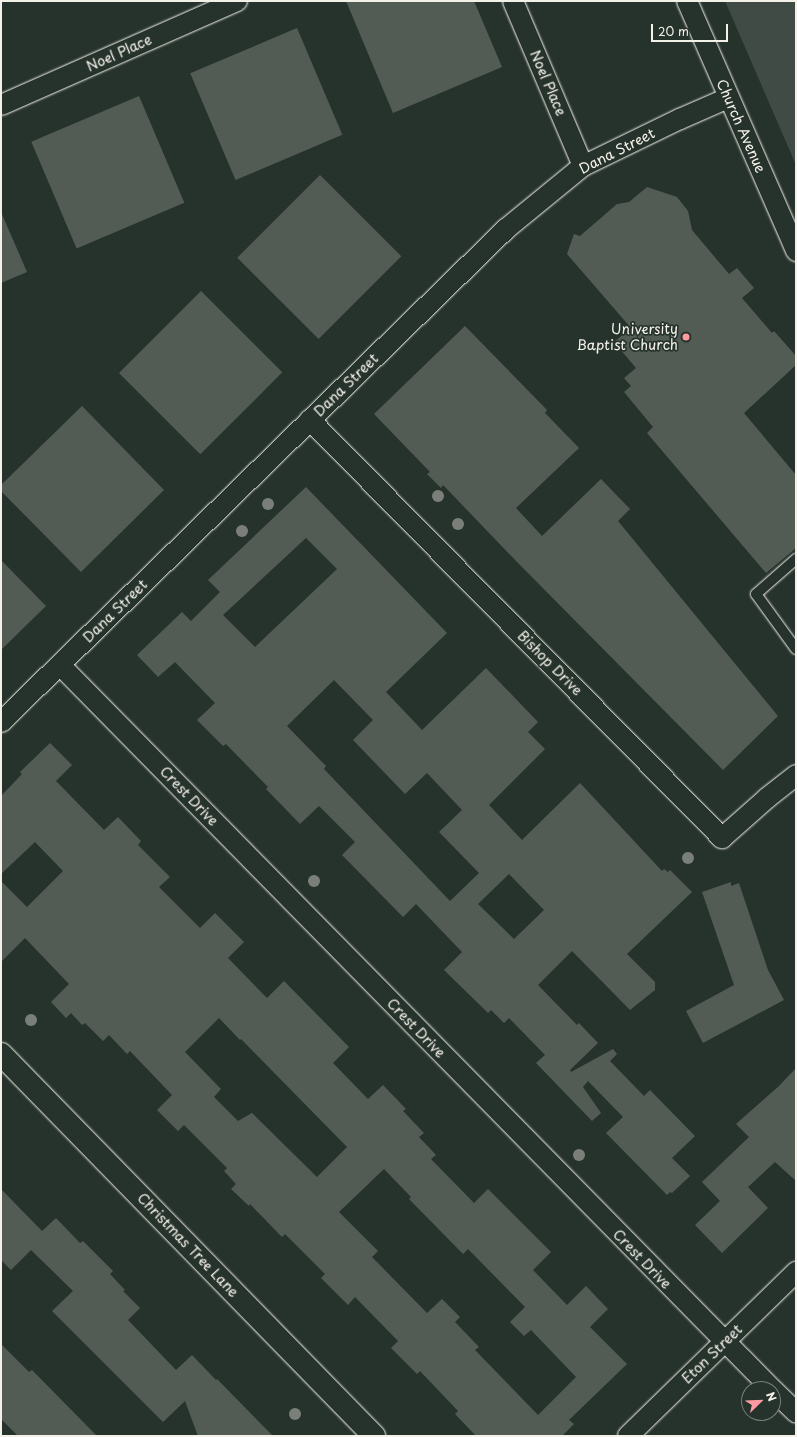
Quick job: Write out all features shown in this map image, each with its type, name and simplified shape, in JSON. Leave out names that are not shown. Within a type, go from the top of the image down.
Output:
[{"type":"street","name":"Noel Place","points":[[1,105],[237,1]]},
{"type":"street","name":"Noel Place","points":[[513,1],[583,166]]},
{"type":"street","name":"Church Avenue","points":[[687,1],[796,251]]},
{"type":"street","name":"Dana Street","points":[[1,722],[506,229],[583,166],[680,119],[728,98]]},
{"type":"street","name":"Bishop Drive","points":[[310,420],[722,838],[766,798],[796,775]]},
{"type":"street","name":"Crest Drive","points":[[60,665],[763,1381]]},
{"type":"street","name":"Christmas Tree Lane","points":[[1,1054],[374,1436]]},
{"type":"street","name":"Eton Street","points":[[628,1436],[796,1272]]},
{"type":"street","name":"Crest Drive","points":[[781,1398],[796,1412]]},
{"type":"lane","points":[[796,559],[756,594],[796,649]]},
{"type":"shaded area","points":[[725,1],[796,1],[796,165]]},
{"type":"building","points":[[346,1],[474,1],[502,67],[393,113]]},
{"type":"building","points":[[297,28],[342,135],[236,180],[190,73]]},
{"type":"building","points":[[139,96],[184,203],[77,248],[31,142]]},
{"type":"building","points":[[320,175],[401,256],[319,339],[237,258]]},
{"type":"building","points":[[647,187],[677,197],[688,211],[692,230],[729,274],[737,268],[754,288],[742,298],[772,333],[774,331],[796,356],[796,365],[744,413],[796,475],[796,548],[766,573],[647,433],[653,427],[624,392],[631,386],[624,378],[636,368],[614,342],[631,328],[567,254],[574,234],[580,236],[617,204],[629,202]]},
{"type":"building","points":[[1,212],[27,272],[1,283]]},
{"type":"building","points":[[201,291],[282,372],[200,454],[119,373]]},
{"type":"building","points":[[465,326],[547,410],[545,413],[579,448],[516,508],[542,536],[601,479],[630,509],[618,521],[778,716],[723,770],[443,485],[441,488],[427,474],[430,472],[374,414]]},
{"type":"building","points":[[82,406],[164,490],[81,572],[1,491],[1,485]]},
{"type":"building","points":[[306,487],[447,633],[386,692],[422,730],[486,668],[538,722],[528,732],[545,749],[489,805],[522,840],[580,783],[662,871],[664,869],[668,872],[670,870],[692,892],[627,954],[655,982],[655,990],[630,1010],[572,951],[538,985],[577,1025],[579,1023],[598,1043],[570,1070],[571,1072],[613,1049],[617,1054],[610,1061],[644,1096],[650,1090],[695,1136],[672,1158],[690,1176],[672,1193],[670,1192],[667,1195],[606,1133],[623,1117],[588,1081],[583,1087],[601,1113],[592,1121],[536,1063],[545,1055],[509,1018],[504,1023],[491,1010],[488,1013],[444,970],[462,952],[416,904],[403,917],[342,855],[355,842],[319,806],[300,824],[266,789],[268,787],[226,744],[223,746],[197,720],[215,703],[175,662],[158,677],[137,655],[182,612],[191,621],[220,592],[208,580]],"holes":[[[306,538],[337,569],[255,647],[223,615]],[[334,680],[373,720],[353,740],[405,794],[427,773],[462,810],[439,832],[479,873],[450,901],[324,769],[326,766],[287,726]],[[509,874],[544,910],[514,939],[478,904]]]},
{"type":"building","points":[[1,560],[46,606],[1,650]]},
{"type":"building","points":[[50,743],[72,765],[56,781],[104,830],[118,817],[141,841],[138,845],[170,877],[159,887],[200,928],[215,913],[244,942],[228,958],[267,998],[284,981],[349,1047],[333,1063],[368,1099],[383,1085],[406,1109],[403,1111],[424,1133],[419,1137],[436,1155],[431,1159],[474,1203],[488,1189],[551,1252],[533,1270],[567,1305],[586,1286],[608,1309],[590,1327],[627,1364],[569,1420],[574,1424],[562,1436],[476,1436],[455,1414],[458,1411],[420,1371],[417,1374],[391,1348],[398,1341],[355,1297],[348,1305],[321,1278],[325,1274],[285,1234],[282,1237],[250,1204],[249,1206],[231,1189],[236,1184],[224,1171],[227,1168],[184,1125],[178,1131],[157,1110],[172,1095],[130,1051],[127,1054],[109,1035],[103,1041],[85,1023],[82,1025],[71,1013],[66,1018],[51,1002],[69,984],[25,938],[1,962],[1,881],[27,907],[63,871],[35,842],[1,874],[1,796],[22,774],[20,772]],"holes":[[[219,1018],[347,1147],[317,1177],[252,1113],[238,1121],[214,1097],[221,1089],[185,1052]],[[384,1169],[411,1197],[409,1199],[463,1254],[468,1249],[525,1307],[510,1322],[524,1336],[531,1330],[576,1377],[538,1415],[475,1350],[479,1347],[455,1322],[460,1317],[442,1299],[427,1313],[372,1257],[378,1251],[339,1212]]]},
{"type":"building","points":[[731,882],[731,886],[739,883],[768,970],[784,1000],[703,1043],[686,1011],[734,985],[702,892]]},
{"type":"building","points":[[796,1068],[796,1181],[775,1162],[748,1187],[768,1208],[722,1253],[695,1225],[720,1201],[702,1182],[749,1137],[736,1124],[779,1086]]},
{"type":"building","points":[[1,1189],[42,1231],[56,1218],[80,1243],[83,1241],[113,1271],[110,1274],[125,1290],[123,1291],[140,1308],[128,1320],[176,1370],[192,1355],[273,1436],[198,1436],[185,1401],[163,1422],[52,1311],[73,1291],[31,1250],[11,1270],[1,1260]]},
{"type":"building","points":[[1,1344],[29,1372],[32,1370],[97,1436],[18,1436],[1,1419]]},
{"type":"place","name":"University Baptist Church","points":[[686,337]]}]
